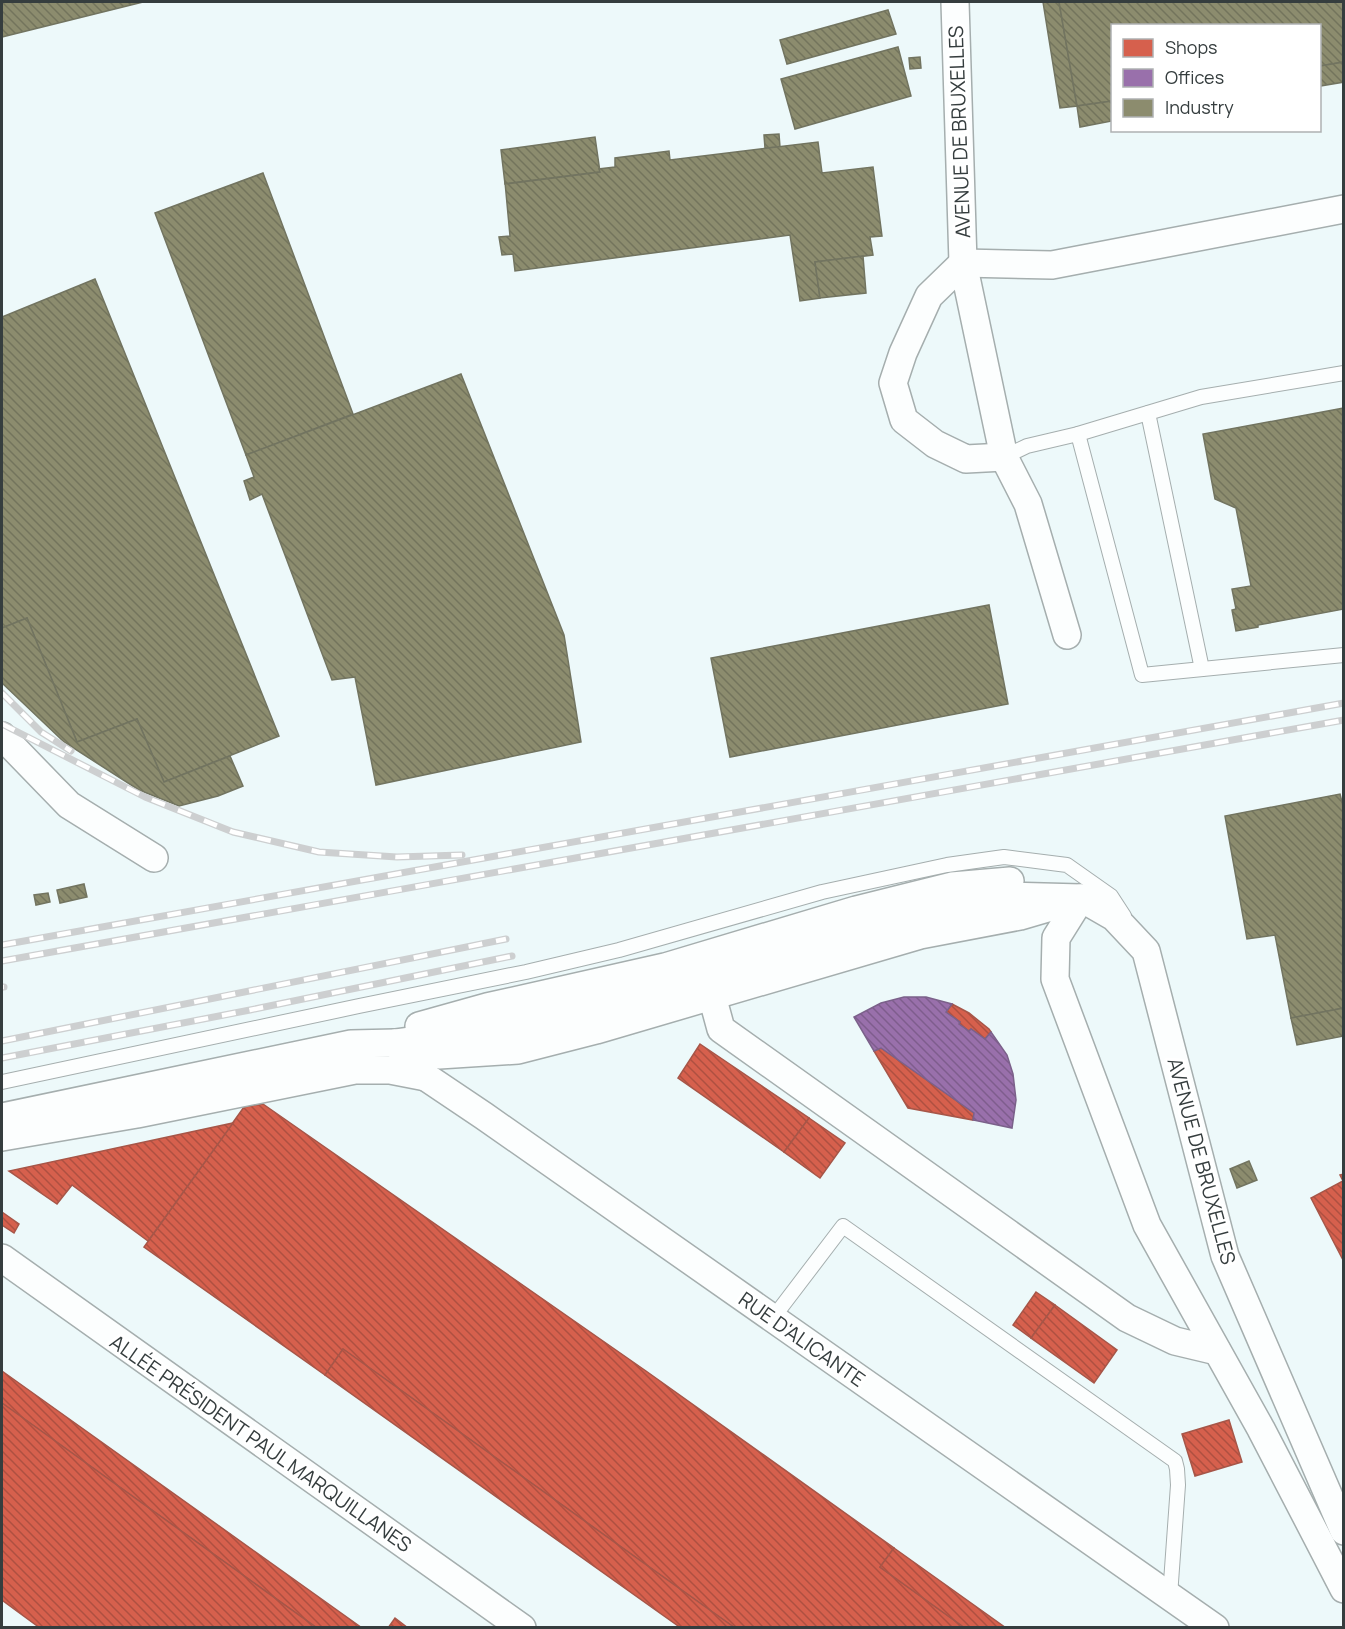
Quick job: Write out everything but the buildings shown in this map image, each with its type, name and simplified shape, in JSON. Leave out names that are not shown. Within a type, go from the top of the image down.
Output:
[{"type":"street","name":"AVENUE DE BRUXELLES","points":[[955,2],[963,263],[1004,458],[1029,504],[1067,635]]},
{"type":"street","points":[[963,263],[1052,265],[1344,209]]},
{"type":"street","name":"AVENUE DE BRUXELLES","points":[[963,263],[929,296],[903,353],[893,383],[904,420],[935,444],[966,459],[1004,458]]},
{"type":"street","points":[[2,736],[69,805],[154,858]]},
{"type":"street","points":[[2,1117],[351,1044],[487,1007],[665,967],[856,910],[952,886],[1021,880],[1081,898],[1114,917],[1146,951]]},
{"type":"street","points":[[351,1044],[395,1043],[503,1028],[662,991],[884,922],[1007,896],[1081,898]]},
{"type":"street","points":[[395,1043],[439,1055],[518,1050],[596,1030],[920,935],[1020,916],[1081,898]]},
{"type":"street","points":[[1081,898],[1056,938],[1055,979],[1148,1225],[1261,1429],[1344,1589]]},
{"type":"street","name":"AVENUE DE BRUXELLES","points":[[1146,951],[1225,1256],[1344,1531]]},
{"type":"street","points":[[712,996],[720,1029],[1127,1318],[1175,1341],[1217,1351]]},
{"type":"street","name":"RUE D'ALICANTE","points":[[395,1043],[426,1077],[1215,1628]]},
{"type":"street","points":[[2,1137],[137,1114],[355,1070],[390,1070],[426,1077]]},
{"type":"street","name":"ALLÉE PRÉSIDENT PAUL MARQUILLANES","points":[[2,1258],[522,1628]]},
{"type":"lane","points":[[1004,458],[1027,446],[1078,434],[1201,397],[1344,373]]},
{"type":"lane","points":[[1148,413],[1202,669]]},
{"type":"lane","points":[[1078,434],[1142,675],[1344,655]]},
{"type":"lane","points":[[2,1082],[526,972],[619,950],[822,892],[947,865],[1004,857],[1067,865],[1111,896],[1146,951]]},
{"type":"lane","points":[[773,1318],[843,1226],[1175,1461],[1178,1485],[1170,1596]]},
{"type":"railway","points":[[2,693],[41,732],[71,751]]},
{"type":"railway","points":[[2,945],[1344,703]]},
{"type":"railway","points":[[2,961],[1344,720]]},
{"type":"railway","points":[[2,724],[145,797],[233,832],[319,852],[397,857],[462,855]]},
{"type":"railway","points":[[2,1041],[506,939]]},
{"type":"railway","points":[[2,1058],[512,956]]}]
